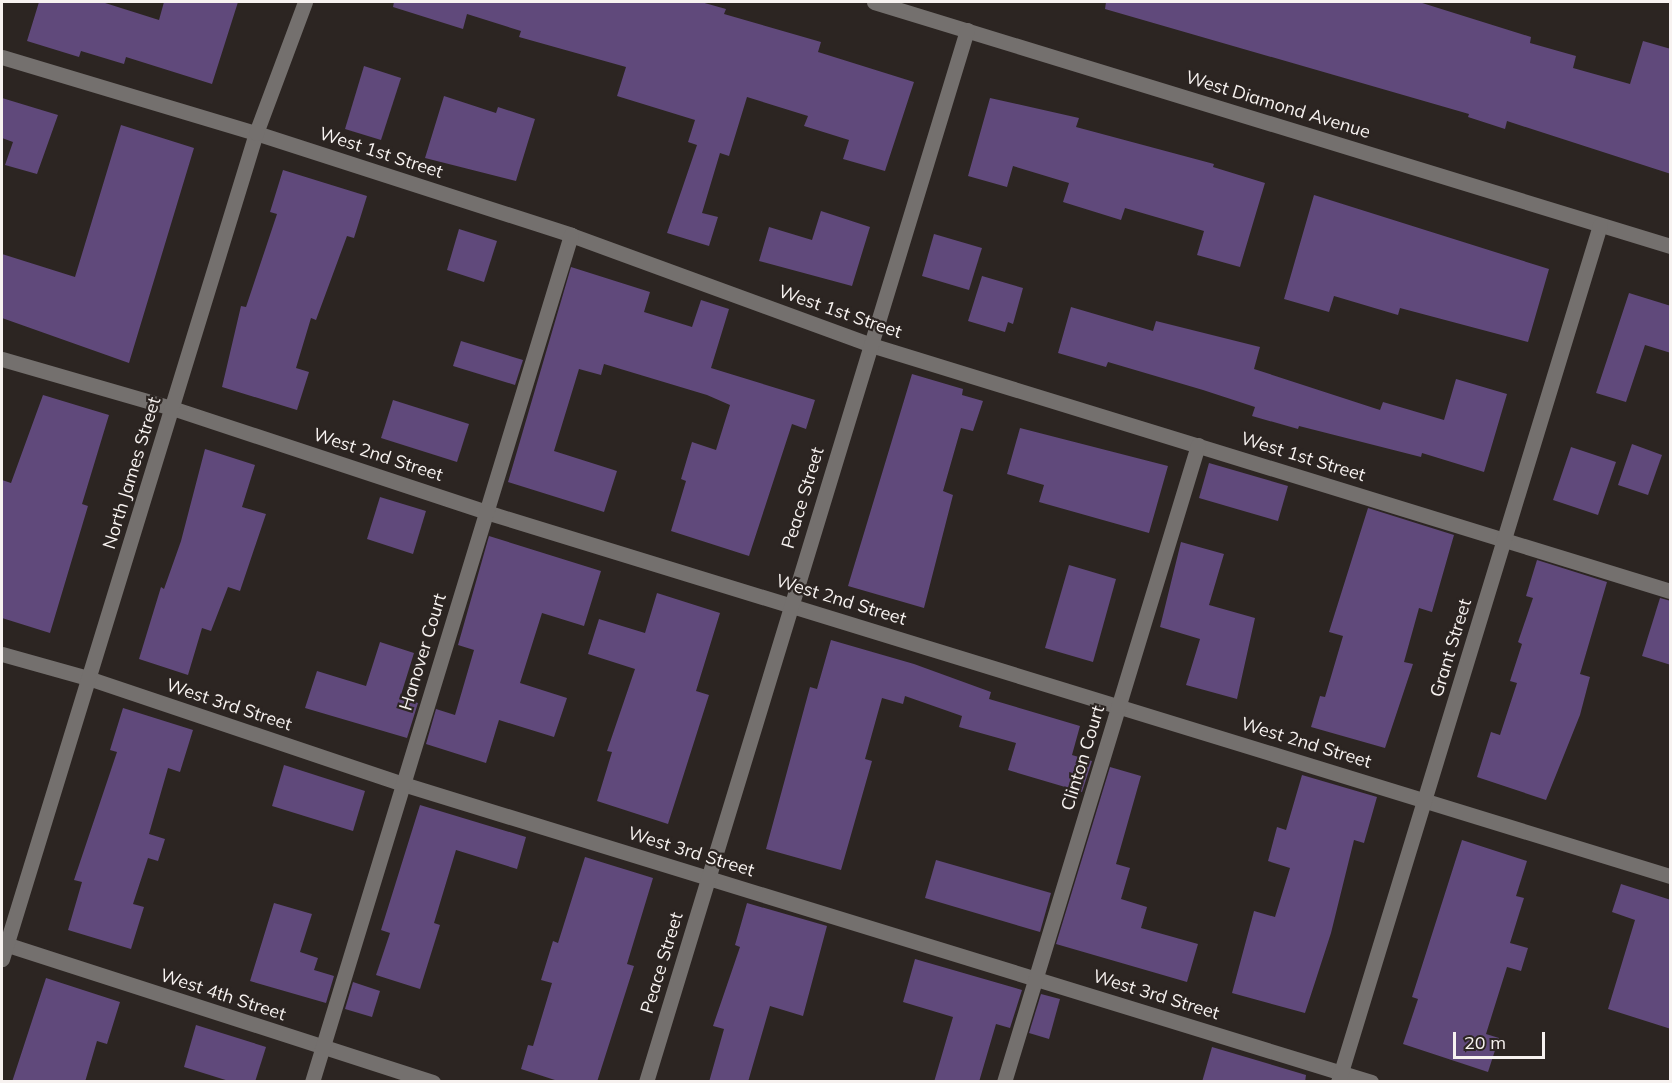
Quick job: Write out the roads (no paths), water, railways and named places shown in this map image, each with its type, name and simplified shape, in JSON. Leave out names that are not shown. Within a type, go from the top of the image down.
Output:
[{"type":"street","name":"North James Street","points":[[3,949],[256,133],[305,2]]},
{"type":"street","name":"West Diamond Avenue","points":[[874,2],[1671,246]]},
{"type":"street","name":"Peace Street","points":[[646,1082],[967,30]]},
{"type":"street","name":"West 1st Street","points":[[2,57],[256,133],[571,235],[871,345],[1671,591]]},
{"type":"street","name":"Grant Street","points":[[1340,1077],[1600,225]]},
{"type":"street","name":"Hanover Court","points":[[312,1082],[571,235]]},
{"type":"street","name":"West 2nd Street","points":[[2,359],[172,408],[486,512],[1671,876]]},
{"type":"street","name":"Clinton Court","points":[[1004,1082],[1198,445]]},
{"type":"street","name":"West 3rd Street","points":[[2,654],[88,678],[403,784],[1036,978],[1340,1077],[1371,1082]]},
{"type":"street","name":"West 4th Street","points":[[3,949],[433,1082]]}]
